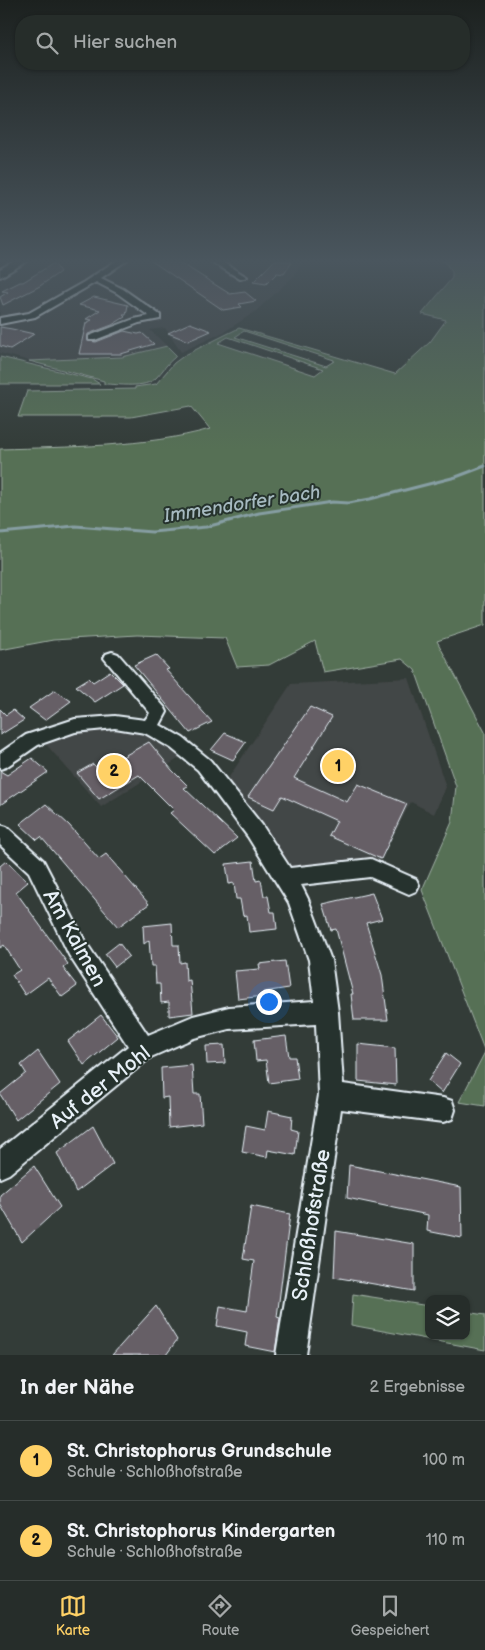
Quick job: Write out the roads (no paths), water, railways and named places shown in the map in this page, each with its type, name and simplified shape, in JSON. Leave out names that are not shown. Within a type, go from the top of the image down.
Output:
[{"type":"street","points":[[92,338],[131,323]]},
{"type":"street","points":[[112,658],[159,712],[149,726]]},
{"type":"street","name":"Schloßhofstraße","points":[[0,762],[32,740],[75,726],[114,722],[149,726],[177,742],[204,766],[255,831],[298,899],[320,960],[327,1012],[331,1095],[291,1355]]},
{"type":"street","name":"Am Kalmen","points":[[0,833],[36,866],[77,948],[143,1049]]},
{"type":"street","points":[[285,878],[371,868],[409,885]]},
{"type":"street","name":"Auf der Mohl","points":[[0,1165],[143,1049],[192,1027],[229,1018],[327,1012]]},
{"type":"street","points":[[331,1095],[444,1110]]},
{"type":"waterway","name":"Immendorfer bach","points":[[0,533],[75,526],[152,532],[206,527],[259,513],[332,502],[349,503],[370,499],[456,477],[485,466]]},
{"type":"place","name":"St. Christophorus Grundschule","points":[[338,766]]},
{"type":"place","name":"St. Christophorus Kindergarten","points":[[114,771]]}]
